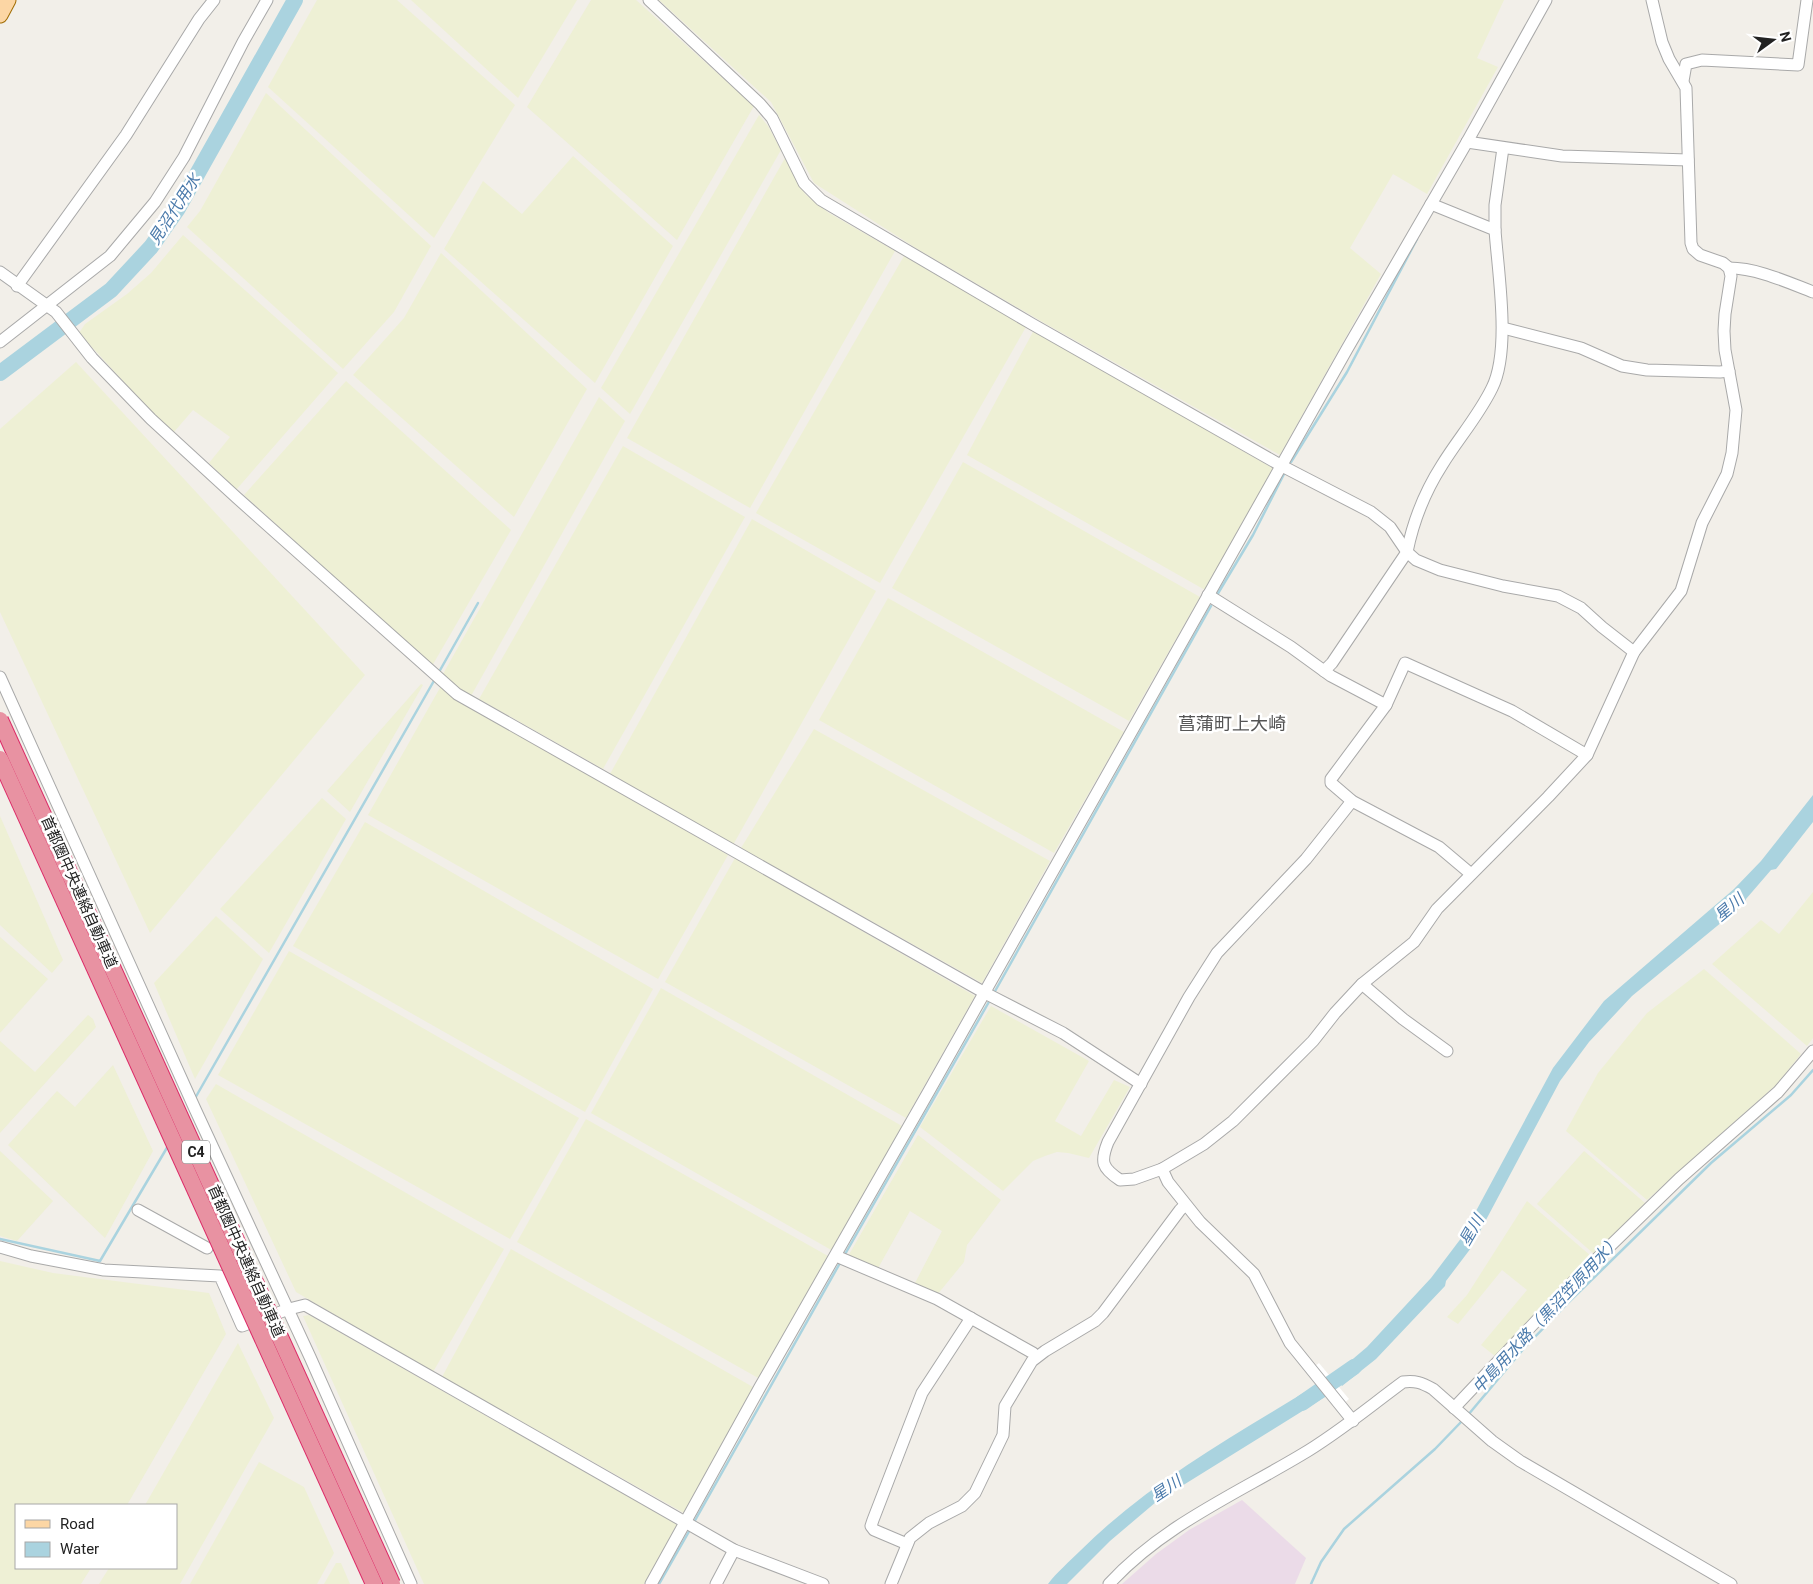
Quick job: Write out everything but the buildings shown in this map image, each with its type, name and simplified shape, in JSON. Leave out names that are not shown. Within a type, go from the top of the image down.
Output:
[{"type":"highway","name":"首都圏中央連絡自動車道","points":[[0,720],[392,1584]]},
{"type":"highway","name":"首都圏中央連絡自動車道","points":[[0,758],[374,1584]]},
{"type":"main road","points":[[0,14],[8,0]]},
{"type":"street","points":[[17,286],[126,135],[199,19],[214,0]]},
{"type":"street","points":[[0,342],[52,308],[110,256],[155,202],[184,157],[243,42],[268,0]]},
{"type":"street","points":[[649,0],[760,104],[772,118],[804,183],[821,200],[1040,329],[1282,466],[1381,518],[1390,527],[1407,552],[1416,560],[1440,570],[1503,586],[1558,596],[1581,608],[1634,652]]},
{"type":"street","points":[[651,1584],[760,1387],[836,1256],[1546,0]]},
{"type":"street","points":[[1352,802],[1306,859],[1217,953],[1108,1142],[1103,1155],[1103,1163],[1120,1180],[1134,1179],[1162,1170],[1204,1144],[1233,1121],[1313,1041],[1335,1013],[1362,984],[1414,942],[1438,909],[1587,755],[1634,652],[1681,591],[1702,524],[1727,474],[1732,453],[1736,410],[1725,350],[1724,331],[1724,314],[1731,276],[1729,268],[1723,263],[1700,255],[1693,249],[1690,243],[1686,88],[1669,59],[1662,42],[1652,0]]},
{"type":"street","points":[[1683,81],[1686,64],[1702,60],[1798,65],[1807,0]]},
{"type":"street","points":[[1467,142],[1562,156],[1688,160]]},
{"type":"street","points":[[1324,671],[1332,663],[1407,552],[1409,540],[1433,481],[1492,388],[1498,370],[1503,328],[1495,230],[1495,205],[1503,148]]},
{"type":"street","points":[[1431,204],[1495,230]]},
{"type":"street","points":[[1729,268],[1741,268],[1757,272],[1813,292]]},
{"type":"street","points":[[0,272],[17,286],[52,308],[92,358],[151,420],[457,694],[985,993],[1063,1033],[1141,1084]]},
{"type":"street","points":[[1503,328],[1581,348],[1622,366],[1647,370],[1729,371]]},
{"type":"street","points":[[1208,596],[1291,647],[1324,671],[1386,705]]},
{"type":"street","points":[[1471,874],[1439,847],[1352,802],[1331,783],[1331,779],[1386,705],[1405,663],[1512,711],[1587,755]]},
{"type":"street","points":[[0,677],[411,1584]]},
{"type":"street","points":[[1362,984],[1403,1020],[1447,1051]]},
{"type":"street","points":[[1457,1410],[1573,1282],[1679,1179],[1778,1092],[1812,1054]]},
{"type":"street","points":[[1162,1170],[1168,1182],[1186,1205],[1222,1245],[1254,1274],[1290,1343],[1354,1421]]},
{"type":"street","points":[[891,1584],[907,1544],[917,1531],[962,1506],[975,1493],[1004,1435],[1005,1406],[1032,1361],[1036,1356],[1095,1321],[1103,1313],[1180,1210],[1186,1205]]},
{"type":"street","points":[[138,1210],[206,1248]]},
{"type":"street","points":[[0,1246],[31,1256],[104,1270],[220,1276],[242,1326],[288,1309],[305,1305],[734,1550],[823,1584]]},
{"type":"street","points":[[836,1256],[937,1299],[1036,1356]]},
{"type":"street","points":[[907,1544],[874,1530],[871,1526],[922,1393],[971,1318]]},
{"type":"street","points":[[1109,1584],[1140,1554],[1184,1521],[1300,1456],[1354,1421],[1403,1382],[1409,1381],[1423,1383],[1433,1389],[1492,1441],[1520,1461],[1731,1584]]},
{"type":"street","points":[[716,1584],[734,1550]]},
{"type":"shaded area","points":[[1242,1500],[1306,1558],[1295,1584],[1122,1584],[1156,1554],[1189,1530]]},
{"type":"green space","points":[[317,0],[397,0],[515,105],[434,238],[268,87]]},
{"type":"green space","points":[[411,0],[577,0],[518,98]]},
{"type":"green space","points":[[591,0],[636,0],[754,106],[677,240],[527,107]]},
{"type":"green space","points":[[659,0],[1504,0],[1477,58],[1498,67],[1427,194],[1393,174],[1350,248],[1381,274],[1280,455],[1046,324],[919,250],[814,183],[771,102]]},
{"type":"green space","points":[[266,93],[431,246],[394,312],[343,369],[187,227],[200,211]]},
{"type":"green space","points":[[759,115],[768,126],[781,150],[630,414],[601,388]]},
{"type":"green space","points":[[573,156],[673,246],[595,383],[444,249],[483,181],[522,214]]},
{"type":"green space","points":[[785,158],[805,194],[829,213],[895,251],[750,508],[627,438]]},
{"type":"green space","points":[[183,235],[338,373],[236,490],[209,463],[230,437],[193,410],[174,432],[156,417],[79,333],[85,324],[127,294],[151,273]]},
{"type":"green space","points":[[441,253],[587,389],[514,517],[353,375],[404,318]]},
{"type":"green space","points":[[904,256],[1026,327],[880,583],[756,513]]},
{"type":"green space","points":[[1034,330],[1274,469],[1205,590],[967,455]]},
{"type":"green space","points":[[76,362],[365,675],[150,933],[0,612],[0,429]]},
{"type":"green space","points":[[346,381],[511,530],[432,666],[244,495]]},
{"type":"green space","points":[[599,397],[625,421],[471,696],[454,685],[443,674]]},
{"type":"green space","points":[[623,446],[745,517],[603,769],[479,699]]},
{"type":"green space","points":[[963,462],[1200,597],[1129,721],[892,588]]},
{"type":"green space","points":[[752,519],[876,591],[733,845],[610,774]]},
{"type":"green space","points":[[888,598],[1124,732],[1054,853],[819,720]]},
{"type":"green space","points":[[421,684],[423,685],[350,812],[327,791]]},
{"type":"green space","points":[[441,686],[457,699],[728,855],[658,979],[368,815]]},
{"type":"green space","points":[[814,729],[1050,861],[982,983],[741,848]]},
{"type":"green space","points":[[322,798],[346,819],[269,953],[220,909]]},
{"type":"green space","points":[[0,816],[63,960],[52,973],[0,925]]},
{"type":"green space","points":[[365,822],[653,989],[585,1112],[293,946]]},
{"type":"green space","points":[[735,858],[975,996],[906,1118],[665,982]]},
{"type":"green space","points":[[1813,892],[1813,1038],[1807,1046],[1712,964],[1761,920],[1779,934]]},
{"type":"green space","points":[[216,916],[263,959],[195,1079],[154,983]]},
{"type":"green space","points":[[0,937],[48,979],[0,1033]]},
{"type":"green space","points":[[289,951],[579,1118],[510,1239],[218,1075]]},
{"type":"green space","points":[[1704,969],[1801,1054],[1777,1084],[1647,1200],[1566,1131],[1598,1073],[1647,1013]]},
{"type":"green space","points":[[661,988],[902,1126],[833,1251],[591,1113]]},
{"type":"green space","points":[[991,1006],[1089,1061],[1055,1121],[1081,1136],[1114,1080],[1130,1087],[1089,1158],[1057,1152],[1045,1156],[1033,1161],[1003,1191],[920,1127]]},
{"type":"green space","points":[[88,1015],[93,1019],[96,1027],[0,1133],[0,1041],[35,1072]]},
{"type":"green space","points":[[113,1065],[153,1151],[105,1238],[8,1145],[57,1091],[75,1107]]},
{"type":"green space","points":[[216,1084],[504,1249],[433,1372],[296,1292],[206,1099]]},
{"type":"green space","points":[[586,1119],[828,1256],[760,1379],[517,1242]]},
{"type":"green space","points":[[918,1135],[1001,1200],[967,1245],[964,1262],[937,1295],[914,1285],[942,1231],[910,1211],[877,1270],[847,1258]]},
{"type":"green space","points":[[0,1151],[53,1201],[17,1241],[0,1236]]},
{"type":"green space","points":[[1584,1151],[1645,1203],[1594,1254],[1537,1204]]},
{"type":"green space","points":[[1527,1201],[1591,1256],[1495,1356],[1481,1345],[1527,1290],[1502,1270],[1458,1324],[1447,1317],[1467,1295]]},
{"type":"green space","points":[[511,1249],[753,1387],[684,1513],[442,1377]]},
{"type":"green space","points":[[0,1261],[53,1273],[209,1293],[226,1334],[128,1504],[15,1504],[15,1569],[90,1569],[81,1584],[0,1584]]},
{"type":"green space","points":[[309,1315],[678,1525],[644,1584],[424,1584],[303,1316]]},
{"type":"green space","points":[[238,1343],[274,1418],[180,1584],[99,1584],[108,1569],[178,1569],[178,1504],[146,1504]]},
{"type":"green space","points":[[259,1462],[304,1487],[334,1553],[317,1584],[190,1584]]},
{"type":"green space","points":[[336,1563],[341,1563],[350,1584],[324,1584]]},
{"type":"water","points":[[1813,795],[1813,822],[1776,869],[1771,870],[1746,899],[1745,903],[1632,996],[1589,1042],[1560,1081],[1471,1248],[1446,1281],[1445,1286],[1376,1359],[1342,1386],[1334,1375],[1367,1347],[1431,1278],[1462,1237],[1553,1068],[1604,1001],[1734,889],[1761,861]]},
{"type":"water","points":[[1315,1386],[1325,1397],[1156,1502],[1110,1541],[1067,1584],[1048,1584],[1106,1526],[1163,1482],[1223,1442]]},
{"type":"pier","points":[[1319,1363],[1349,1399],[1337,1409],[1307,1372]]},
{"type":"waterway","name":"見沼代用水","points":[[0,373],[111,290],[151,247],[177,210],[295,0]]},
{"type":"waterway","points":[[1291,462],[1347,372],[1417,239]]},
{"type":"waterway","points":[[1217,595],[1253,535],[1284,474]]},
{"type":"waterway","points":[[439,672],[478,603]]},
{"type":"waterway","points":[[994,993],[1211,606]]},
{"type":"waterway","points":[[194,1100],[435,679]]},
{"type":"waterway","points":[[844,1256],[990,1000]]},
{"type":"waterway","name":"中島用水路（黒沼笠原用水）","points":[[1468,1415],[1525,1347],[1568,1303],[1711,1163],[1791,1095],[1813,1070]]},
{"type":"waterway","points":[[0,1239],[100,1261],[168,1146]]},
{"type":"waterway","points":[[693,1524],[840,1263]]},
{"type":"waterway","name":"星川","points":[[1302,1403],[1354,1367]]},
{"type":"waterway","name":"中島用水路（黒沼笠原用水）","points":[[1311,1584],[1321,1562],[1344,1529],[1435,1449],[1462,1421]]},
{"type":"waterway","points":[[659,1584],[691,1528]]},
{"type":"district","name":"菖蒲町上大崎","points":[[1232,724]]}]
